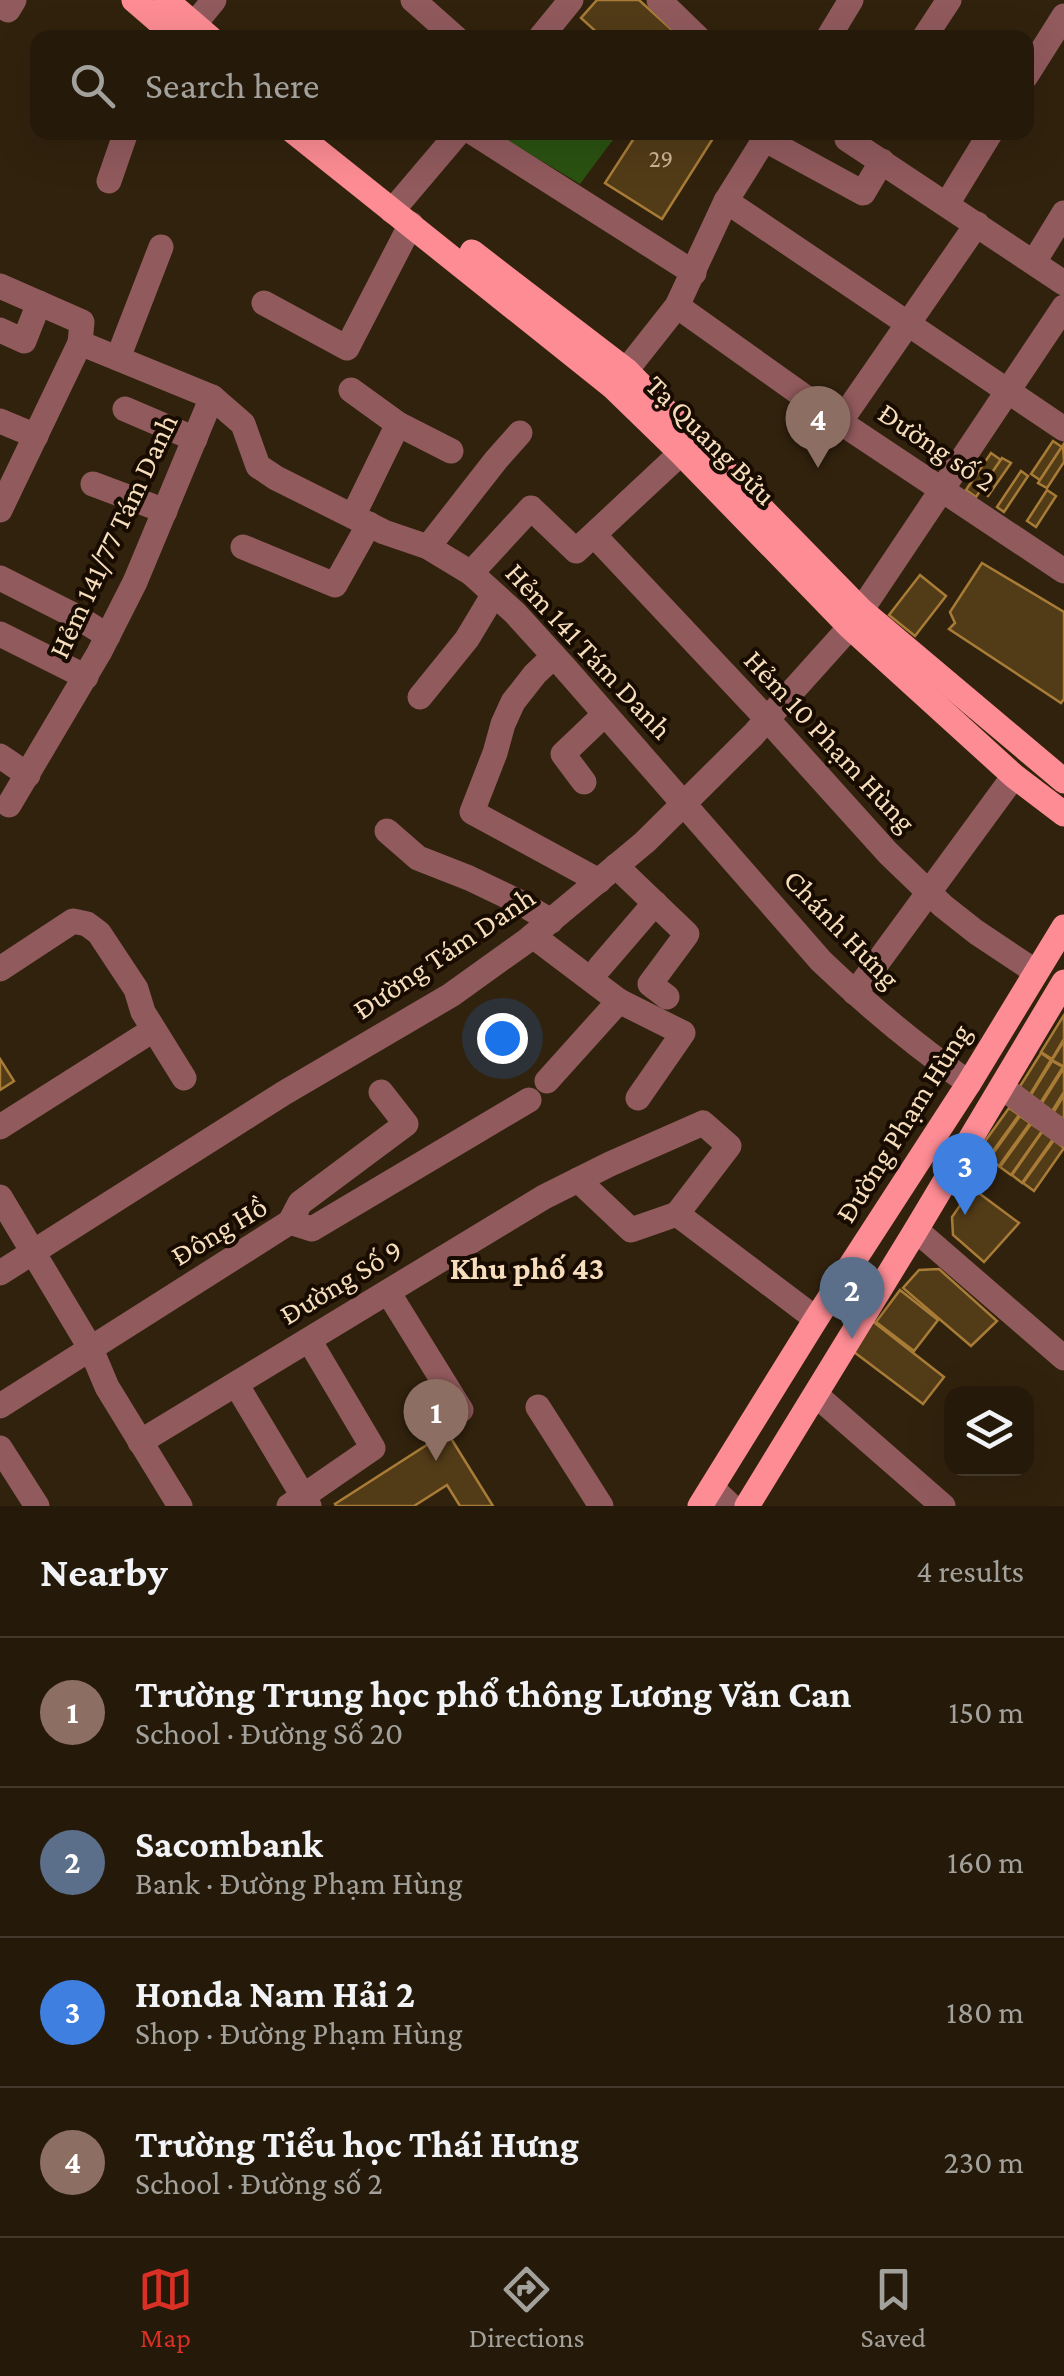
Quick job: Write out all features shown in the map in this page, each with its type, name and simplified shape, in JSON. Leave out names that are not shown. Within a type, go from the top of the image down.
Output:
[{"type":"main road","points":[[134,0],[184,30]]},
{"type":"main road","points":[[166,0],[188,30]]},
{"type":"main road","name":"Tạ Quang Bửu","points":[[305,140],[620,379],[1014,776],[1064,814]]},
{"type":"main road","name":"Tạ Quang Bửu","points":[[328,140],[401,211]]},
{"type":"main road","name":"Tạ Quang Bửu","points":[[620,379],[681,453],[856,618],[1064,781]]},
{"type":"main road","name":"Đường Phạm Hùng","points":[[714,1500],[816,1319],[969,1083],[1064,927]]},
{"type":"main road","points":[[748,1506],[1064,985]]},
{"type":"street","points":[[0,5],[8,10],[14,0]]},
{"type":"street","points":[[194,30],[214,0]]},
{"type":"street","points":[[412,0],[447,30]]},
{"type":"street","points":[[547,30],[572,0]]},
{"type":"street","points":[[659,0],[690,30]]},
{"type":"street","points":[[833,30],[852,0]]},
{"type":"street","points":[[929,30],[949,0]]},
{"type":"street","points":[[1034,63],[1064,16]]},
{"type":"street","points":[[110,181],[123,140]]},
{"type":"street","points":[[264,303],[348,348],[401,211],[453,140]]},
{"type":"street","points":[[485,140],[694,273]]},
{"type":"street","points":[[620,379],[678,306],[726,201],[764,140]]},
{"type":"street","points":[[773,140],[862,193],[882,161]]},
{"type":"street","points":[[858,140],[882,161],[1064,283]]},
{"type":"street","points":[[947,204],[986,140]]},
{"type":"street","points":[[726,201],[1064,429]]},
{"type":"street","points":[[1034,262],[1064,213]]},
{"type":"street","points":[[840,422],[977,224]]},
{"type":"street","points":[[118,358],[161,248]]},
{"type":"street","points":[[0,286],[82,322],[80,343],[0,510]]},
{"type":"street","points":[[0,330],[24,342],[39,303]]},
{"type":"street","name":"Đường số 2","points":[[678,306],[840,422],[1064,571]]},
{"type":"street","name":"Đường Tám Danh","points":[[0,1273],[284,1093],[451,995],[608,874],[768,720],[856,618],[1064,307]]},
{"type":"street","name":"Hẻm 141 Tám Danh","points":[[80,343],[212,397],[243,424],[258,466],[361,520],[428,547],[472,573],[515,613],[684,804]]},
{"type":"street","points":[[351,390],[398,424],[451,451]]},
{"type":"street","name":"Hẻm 141/77 Tám Danh","points":[[10,805],[86,676],[135,582],[212,397]]},
{"type":"street","points":[[126,410],[195,439]]},
{"type":"street","points":[[0,421],[36,436]]},
{"type":"street","points":[[243,547],[335,585],[398,424]]},
{"type":"street","points":[[428,547],[520,433]]},
{"type":"street","points":[[472,573],[532,508],[576,551],[681,453]]},
{"type":"street","points":[[93,484],[165,510]]},
{"type":"street","name":"Hẻm 10 Phạm Hùng","points":[[594,535],[888,853],[976,932],[1036,972]]},
{"type":"street","points":[[0,578],[108,636]]},
{"type":"street","points":[[420,697],[458,651],[494,594]]},
{"type":"street","points":[[0,634],[86,676]]},
{"type":"street","points":[[554,656],[513,702],[472,812],[608,874],[655,903],[687,934],[650,984],[667,997]]},
{"type":"street","points":[[584,782],[563,754],[605,714]]},
{"type":"street","points":[[0,756],[28,775]]},
{"type":"street","points":[[855,993],[1014,776]]},
{"type":"street","name":"Chánh Hưng","points":[[684,804],[821,962],[918,1047],[969,1083]]},
{"type":"street","points":[[387,831],[418,858],[519,902],[619,1001],[683,1033],[638,1098]]},
{"type":"street","points":[[600,966],[655,903]]},
{"type":"street","points":[[0,970],[73,921],[87,924],[99,933],[136,989],[143,1012],[184,1078]]},
{"type":"street","name":"Đông Hồ","points":[[0,1406],[290,1222],[312,1229],[538,1091],[619,1001]]},
{"type":"street","points":[[0,1127],[153,1030]]},
{"type":"street","points":[[1002,1087],[1064,1134]]},
{"type":"street","points":[[290,1222],[300,1203],[406,1124],[382,1092]]},
{"type":"street","points":[[703,1122],[728,1146],[677,1214],[631,1230],[578,1180],[703,1122]]},
{"type":"street","name":"Đường Số 9","points":[[140,1442],[578,1180]]},
{"type":"street","points":[[0,1197],[91,1349],[106,1387],[180,1506]]},
{"type":"street","points":[[677,1214],[816,1319]]},
{"type":"street","points":[[916,1230],[1064,1358]]},
{"type":"street","points":[[388,1292],[461,1410]]},
{"type":"street","points":[[236,1384],[300,1503],[372,1448],[308,1340]]},
{"type":"street","points":[[816,1394],[943,1506]]},
{"type":"street","points":[[538,1407],[600,1506]]},
{"type":"street","points":[[0,1448],[37,1506]]},
{"type":"green space","points":[[507,140],[613,140],[580,184]]},
{"type":"building","points":[[597,0],[639,0],[672,30],[594,30],[581,18]]},
{"type":"building","points":[[633,140],[712,140],[662,219],[605,183]]},
{"type":"building","points":[[1053,441],[1062,447],[1040,480],[1031,474]]},
{"type":"building","points":[[1063,445],[1064,462],[1047,488],[1038,483]]},
{"type":"building","points":[[991,453],[1001,460],[976,497],[966,490]]},
{"type":"building","points":[[1002,458],[1011,463],[988,496],[980,490]]},
{"type":"building","points":[[1021,471],[1028,476],[1004,512],[997,507]]},
{"type":"building","points":[[1047,490],[1056,496],[1036,527],[1027,521]]},
{"type":"building","points":[[982,563],[1064,612],[1061,703],[949,629],[955,623],[950,612]]},
{"type":"building","points":[[920,575],[946,596],[915,636],[889,615]]},
{"type":"building","points":[[1064,1015],[1064,1039],[1052,1059],[1041,1052]]},
{"type":"building","points":[[1064,1041],[1064,1065],[1063,1066],[1052,1060]]},
{"type":"building","points":[[1041,1053],[1051,1060],[1028,1098],[1017,1091]]},
{"type":"building","points":[[0,1059],[14,1081],[0,1090]]},
{"type":"building","points":[[1052,1061],[1063,1067],[1039,1105],[1029,1098]]},
{"type":"building","points":[[1064,1068],[1064,1092],[1051,1113],[1040,1106]]},
{"type":"building","points":[[1064,1095],[1064,1119],[1053,1113]]},
{"type":"building","points":[[1009,1108],[1019,1115],[988,1158],[978,1151]]},
{"type":"building","points":[[1020,1116],[1030,1123],[999,1166],[989,1159]]},
{"type":"building","points":[[1031,1124],[1042,1131],[1011,1175],[1000,1167]]},
{"type":"building","points":[[1042,1132],[1053,1139],[1022,1183],[1012,1175]]},
{"type":"building","points":[[1054,1140],[1064,1148],[1034,1191],[1023,1183]]},
{"type":"building","points":[[972,1188],[1019,1223],[984,1262],[953,1235],[952,1217]]},
{"type":"building","points":[[939,1269],[997,1321],[971,1346],[903,1288],[919,1270]]},
{"type":"building","points":[[900,1290],[938,1320],[914,1351],[876,1322]]},
{"type":"building","points":[[871,1320],[944,1377],[923,1404],[850,1349]]},
{"type":"building","points":[[447,1432],[493,1506],[460,1506],[447,1485],[414,1506],[336,1506],[335,1504]]},
{"type":"place","name":"Trường Tiểu học Thái Hưng","points":[[818,468]]},
{"type":"place","name":"Honda Nam Hải 2","points":[[965,1215]]},
{"type":"place","name":"Sacombank","points":[[852,1339]]},
{"type":"place","name":"Trường Trung học phổ thông Lương Văn Can","points":[[436,1461]]},
{"type":"district","name":"Khu phố 43","points":[[527,1268]]}]
